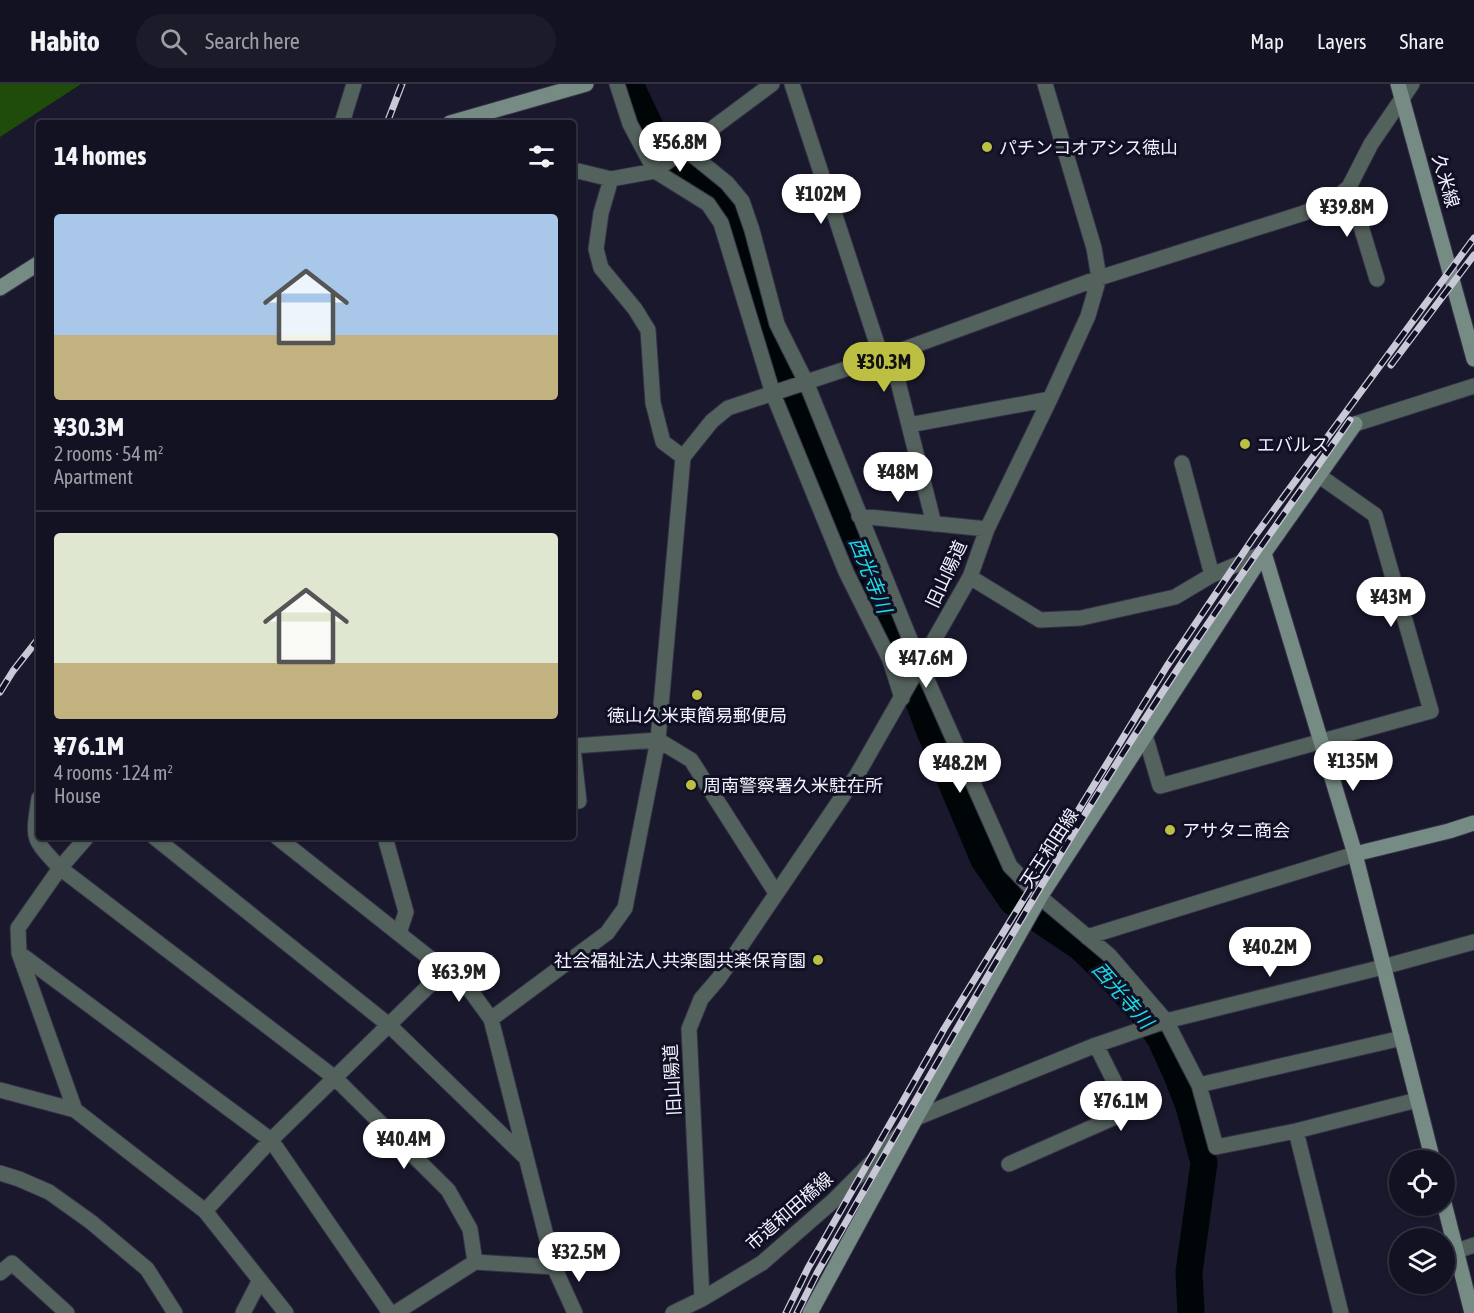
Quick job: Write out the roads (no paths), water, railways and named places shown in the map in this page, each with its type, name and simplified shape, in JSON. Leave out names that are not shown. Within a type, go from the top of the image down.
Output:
[{"type":"street","points":[[343,120],[354,84]]},
{"type":"street","points":[[460,120],[586,84]]},
{"type":"street","points":[[617,84],[630,123],[655,171],[708,204],[721,223],[773,394],[846,572],[890,660],[902,698]]},
{"type":"street","points":[[576,172],[611,179],[655,171],[772,84]]},
{"type":"street","points":[[792,84],[909,425],[934,524]]},
{"type":"street","points":[[1045,84],[1094,248],[1099,278]]},
{"type":"street","points":[[491,1019],[607,933],[625,908],[657,740],[683,457],[712,421],[728,408],[886,355],[1099,278],[1304,213],[1334,200],[1349,187],[1400,91],[1412,84]]},
{"type":"street","name":"久米線","points":[[1400,91],[1474,359]]},
{"type":"street","points":[[685,149],[727,183],[742,201],[777,324],[806,382],[920,664],[1010,866],[1040,897],[1109,955],[1166,1021],[1199,1085],[1216,1147],[1296,1131],[1417,1100]]},
{"type":"street","points":[[611,179],[601,213],[596,249],[601,268],[635,309],[648,330],[653,403],[663,442],[683,457]]},
{"type":"street","points":[[1349,187],[1377,279]]},
{"type":"street","points":[[0,288],[36,265]]},
{"type":"street","name":"旧山陽道","points":[[702,1299],[689,1029],[701,999],[720,978],[857,775],[970,577],[987,529],[1088,316],[1099,278]]},
{"type":"street","name":"天王和田線","points":[[810,1313],[1040,897],[1318,474],[1355,424],[1474,386]]},
{"type":"street","points":[[909,425],[1050,399]]},
{"type":"street","points":[[1182,463],[1212,575]]},
{"type":"street","points":[[1145,735],[1160,786],[1431,711],[1375,515],[1318,474]]},
{"type":"street","points":[[859,516],[987,529]]},
{"type":"street","points":[[970,577],[1040,620],[1081,618],[1175,597],[1212,575],[1264,553],[1355,854],[1430,1150]]},
{"type":"street","points":[[576,747],[657,740],[691,760],[776,893]]},
{"type":"street","points":[[576,774],[579,801]]},
{"type":"street","points":[[36,818],[34,832],[36,837]]},
{"type":"street","points":[[1087,937],[1355,854],[1474,823]]},
{"type":"street","points":[[37,840],[60,868],[335,1078],[447,1190],[470,1229],[475,1262]]},
{"type":"street","points":[[75,1110],[19,953],[18,928],[60,868],[84,840]]},
{"type":"street","points":[[158,840],[390,1026],[526,1158]]},
{"type":"street","points":[[281,840],[470,990],[491,1019],[554,1267],[575,1313]]},
{"type":"street","points":[[386,840],[406,912],[399,933]]},
{"type":"street","points":[[916,1118],[1096,1045],[1166,1021],[1383,968],[1474,942]]},
{"type":"street","points":[[19,953],[271,1140],[390,1313]]},
{"type":"street","points":[[205,1211],[271,1140],[446,970]]},
{"type":"street","points":[[1199,1085],[1402,1038]]},
{"type":"street","points":[[1008,1164],[1129,1111],[1096,1045]]},
{"type":"street","points":[[0,1090],[75,1110],[205,1211],[286,1313]]},
{"type":"street","name":"市道和田橋線","points":[[673,1313],[702,1299],[762,1263],[833,1201],[916,1118]]},
{"type":"street","points":[[1296,1131],[1341,1313]]},
{"type":"street","points":[[0,1173],[49,1192],[91,1222],[147,1269],[175,1313]]},
{"type":"street","points":[[1448,1216],[1472,1313]]},
{"type":"street","points":[[1457,1251],[1474,1245]]},
{"type":"street","points":[[395,1313],[475,1262],[554,1267]]},
{"type":"street","points":[[0,1273],[12,1263],[66,1313]]},
{"type":"street","points":[[243,1313],[260,1280]]},
{"type":"waterway","name":"西光寺川","points":[[630,84],[657,141],[735,216],[767,337],[876,583],[928,727],[984,860],[1012,901],[1080,947],[1109,975],[1142,1012],[1160,1038],[1176,1073],[1189,1106],[1204,1163],[1189,1272],[1191,1313]]},
{"type":"railway","points":[[388,120],[402,84]]},
{"type":"railway","points":[[786,1313],[808,1268],[944,1029],[1167,666],[1254,537],[1474,238]]},
{"type":"railway","points":[[1391,365],[1474,255]]},
{"type":"railway","points":[[797,1313],[817,1273],[948,1044],[1083,818],[1198,638],[1350,420]]},
{"type":"railway","points":[[0,692],[36,642]]},
{"type":"place","name":"パチンコオアシス徳山","points":[[987,147]]},
{"type":"place","name":"エバルス","points":[[1245,444]]},
{"type":"place","name":"徳山久米東簡易郵便局","points":[[697,695]]},
{"type":"place","name":"周南警察署久米駐在所","points":[[691,785]]},
{"type":"place","name":"アサタニ商会","points":[[1170,830]]},
{"type":"place","name":"社会福祉法人共楽園共楽保育園","points":[[818,960]]}]
